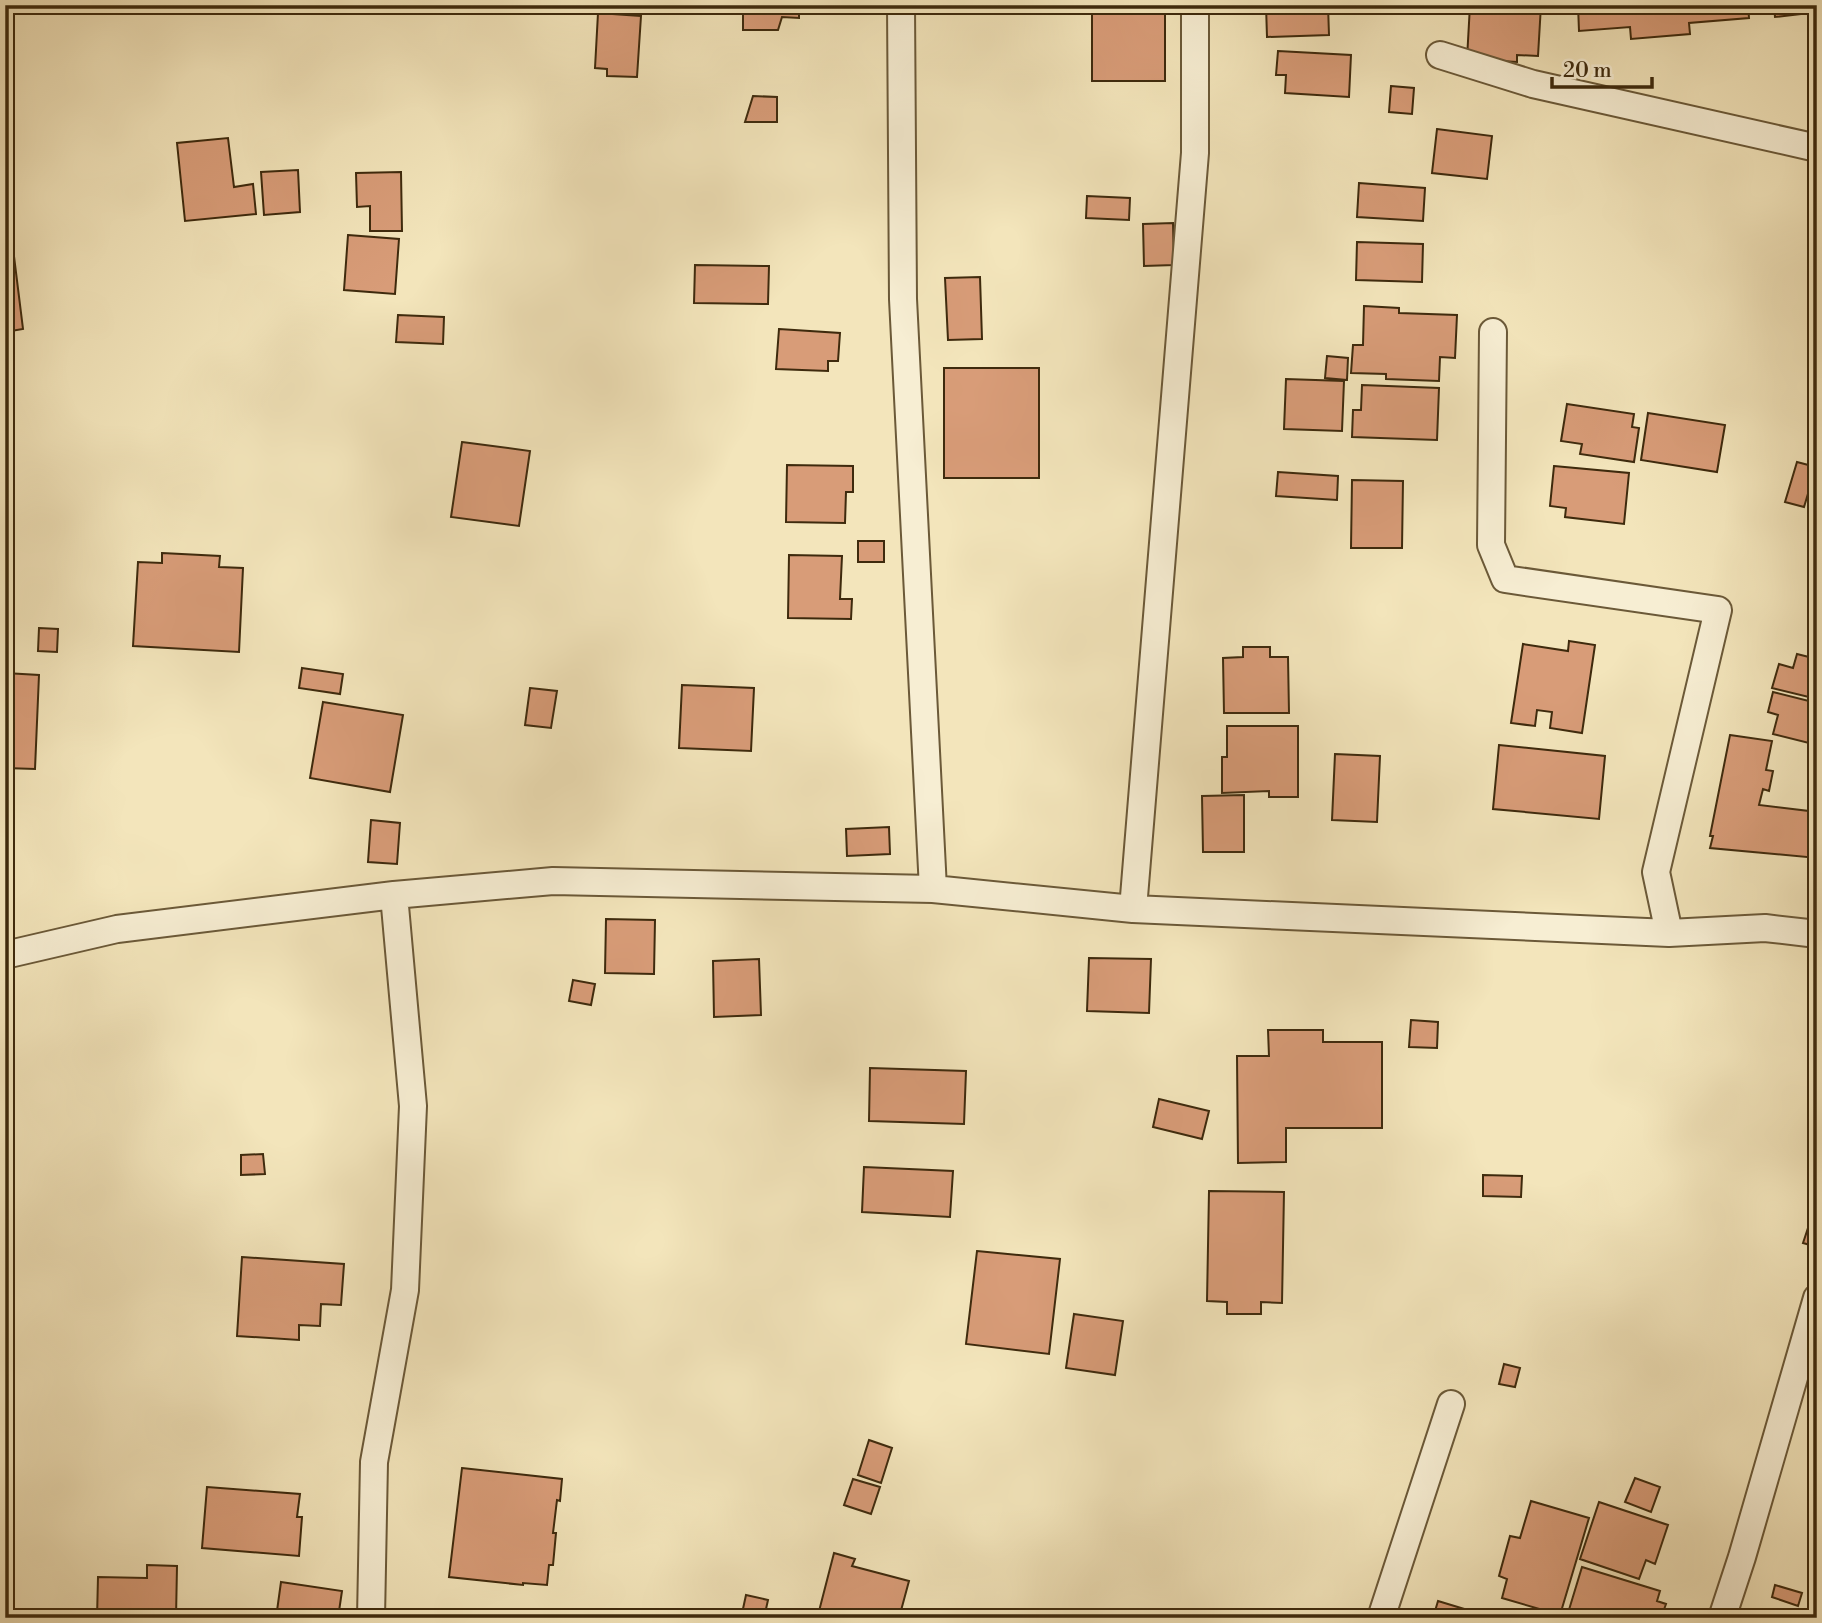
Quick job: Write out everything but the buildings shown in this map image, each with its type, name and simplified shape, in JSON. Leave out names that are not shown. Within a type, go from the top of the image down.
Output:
[{"type":"street","points":[[901,5],[904,299],[933,889]]},
{"type":"street","points":[[1133,909],[1195,153],[1195,5]]},
{"type":"street","points":[[1440,55],[1533,84],[1817,148]]},
{"type":"street","points":[[1493,332],[1491,545],[1505,579],[1718,610],[1656,872],[1669,933]]},
{"type":"street","points":[[5,955],[117,929],[394,895],[553,881],[933,889],[1133,909],[1669,933],[1765,928],[1817,934]]},
{"type":"street","points":[[371,1618],[374,1462],[405,1290],[413,1106],[394,895]]},
{"type":"street","points":[[1722,1618],[1817,1298]]},
{"type":"street","points":[[1381,1618],[1451,1404]]}]
